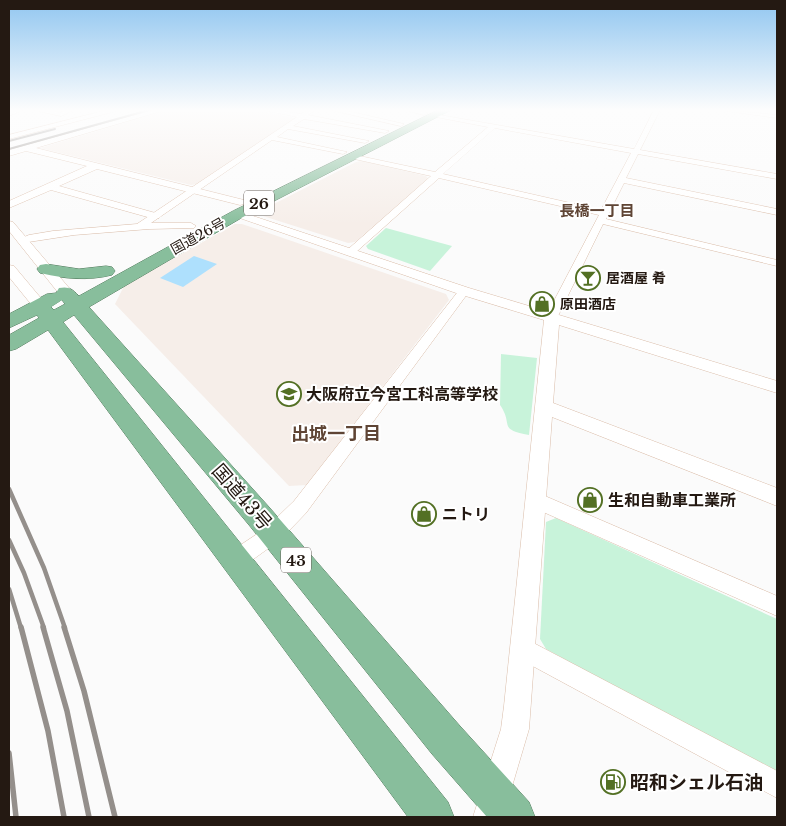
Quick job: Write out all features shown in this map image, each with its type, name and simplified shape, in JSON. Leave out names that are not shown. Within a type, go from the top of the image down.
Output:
[{"type":"highway","name":"国道26号","points":[[348,154],[355,149]]},
{"type":"highway","name":"国道26号","points":[[9,344],[45,312],[70,298],[239,208],[359,149]]},
{"type":"highway","name":"国道26号","points":[[157,244],[192,226],[239,208]]},
{"type":"highway","name":"国道26号","points":[[46,269],[80,274],[110,268],[70,298]]},
{"type":"highway","name":"国道43号","points":[[70,298],[273,534],[446,740],[499,810]]},
{"type":"highway","name":"国道26号","points":[[9,322],[45,312]]},
{"type":"highway","points":[[45,312],[234,561],[433,817]]},
{"type":"highway","points":[[9,349],[34,343],[72,348]]},
{"type":"street","points":[[9,153],[24,149]]},
{"type":"street","points":[[28,149],[195,190],[351,251],[464,290],[777,387]]},
{"type":"street","points":[[138,227],[256,149]]},
{"type":"street","points":[[321,149],[437,175],[777,263]]},
{"type":"street","points":[[351,251],[467,149]]},
{"type":"street","points":[[624,149],[777,177]]},
{"type":"street","points":[[499,810],[515,729],[524,649],[538,501],[552,316],[637,151]]},
{"type":"street","points":[[9,205],[96,166]]},
{"type":"street","points":[[623,180],[777,212]]},
{"type":"street","points":[[51,187],[155,216]]},
{"type":"street","points":[[9,224],[70,298]]},
{"type":"street","points":[[22,240],[40,235],[138,227],[192,226]]},
{"type":"street","points":[[9,269],[45,312]]},
{"type":"street","points":[[234,561],[273,534],[300,507],[464,290]]},
{"type":"street","points":[[545,407],[777,497]]},
{"type":"street","points":[[538,501],[777,606]]},
{"type":"street","points":[[524,649],[777,785]]},
{"type":"shaded area","points":[[42,149],[250,149],[197,184],[191,185]]},
{"type":"shaded area","points":[[362,161],[426,176],[428,179],[355,242],[348,243],[263,216],[264,209],[356,162]]},
{"type":"shaded area","name":"大阪府立今宮工科高等学校","points":[[235,224],[242,224],[446,294],[449,300],[307,485],[289,486],[115,304],[124,286]]},
{"type":"green space","points":[[386,228],[452,246],[430,271],[368,249],[366,246]]},
{"type":"green space","points":[[501,354],[537,358],[529,435],[513,431],[509,428],[500,405]]},
{"type":"green space","points":[[556,518],[777,619],[777,777],[546,649],[540,639],[546,522]]},
{"type":"water","points":[[194,256],[217,264],[183,287],[160,278]]},
{"type":"railway","points":[[9,489],[44,568],[65,628]]},
{"type":"railway","points":[[9,540],[24,573],[44,628]]},
{"type":"railway","points":[[9,589],[21,628]]},
{"type":"railway","points":[[21,627],[48,731],[64,817]]},
{"type":"railway","points":[[43,627],[67,711],[89,817]]},
{"type":"railway","points":[[64,627],[84,691],[115,817]]},
{"type":"railway","points":[[9,753],[16,817]]},
{"type":"place","name":"居酒屋 肴","points":[[588,278]]},
{"type":"place","name":"原田酒店","points":[[542,304]]},
{"type":"place","name":"大阪府立今宮工科高等学校","points":[[289,394]]},
{"type":"place","name":"生和自動車工業所","points":[[590,500]]},
{"type":"place","name":"ニトリ","points":[[424,514]]},
{"type":"place","name":"昭和シェル石油","points":[[613,782]]},
{"type":"district","name":"長橋一丁目","points":[[597,210]]},
{"type":"district","name":"出城一丁目","points":[[336,434]]}]
